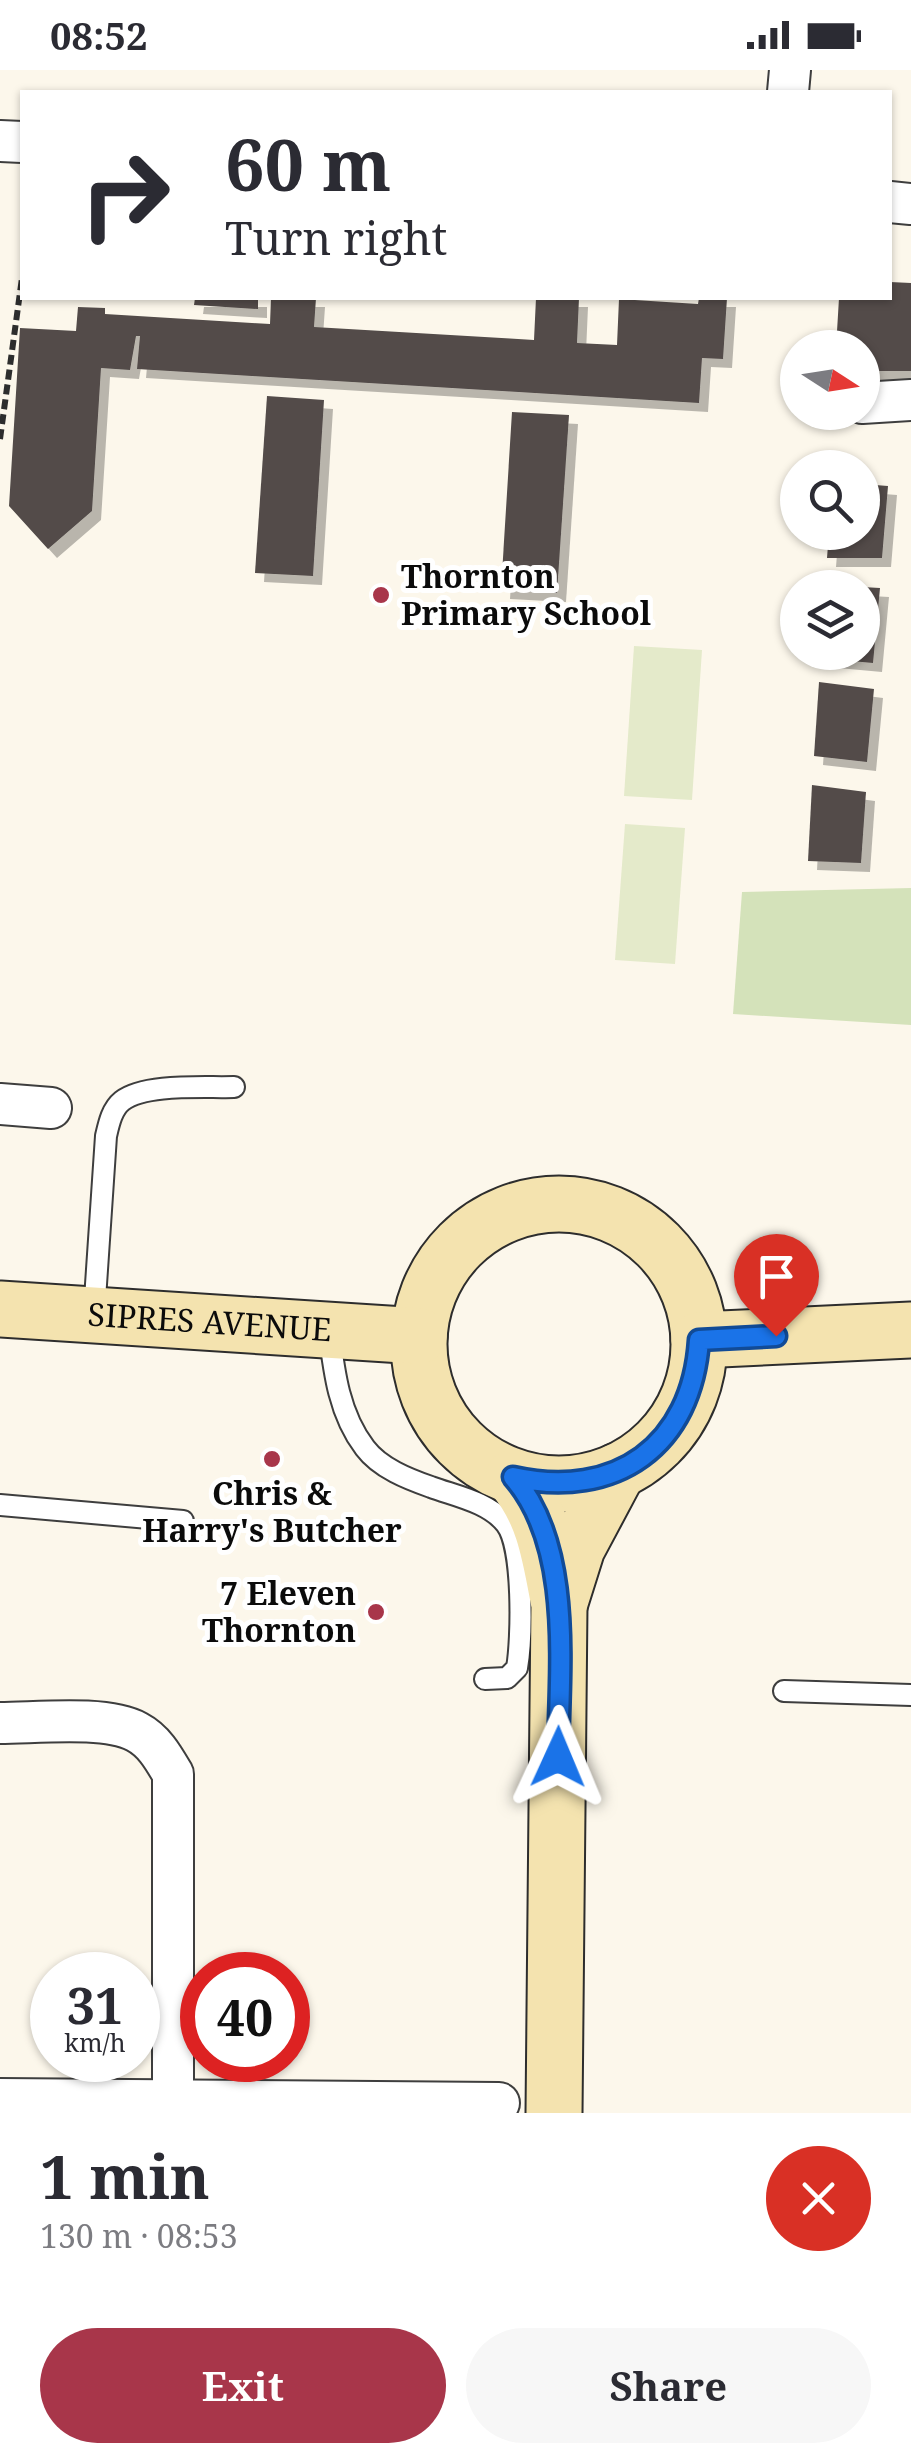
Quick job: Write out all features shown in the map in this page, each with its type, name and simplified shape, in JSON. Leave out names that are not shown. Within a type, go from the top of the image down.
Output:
[{"type":"street","points":[[880,403],[911,400]]},
{"type":"street","points":[[0,1104],[51,1108]]},
{"type":"street","points":[[513,1477],[566,1484],[618,1472],[656,1445],[672,1428],[693,1386],[699,1340],[689,1292],[665,1251],[642,1229],[620,1216],[572,1203],[522,1208],[477,1229],[450,1256],[430,1287],[418,1336],[423,1377],[438,1416],[472,1455],[513,1477],[528,1494],[543,1528],[559,1605],[554,2113]]},
{"type":"street","name":"SIPRES AVENUE","points":[[0,1309],[418,1336]]},
{"type":"street","points":[[699,1340],[911,1330]]},
{"type":"street","points":[[559,1605],[577,1548],[618,1472]]},
{"type":"street","points":[[0,1723],[102,1724],[135,1730],[158,1749],[173,1774],[173,2106]]},
{"type":"street","points":[[0,2099],[173,2106],[499,2103]]},
{"type":"lane","points":[[94,1314],[110,1117],[120,1102],[136,1093],[234,1086]]},
{"type":"lane","points":[[329,1329],[339,1392],[367,1450],[385,1466],[412,1480],[493,1512],[514,1537],[518,1574],[517,1668],[506,1678],[485,1678]]},
{"type":"lane","points":[[0,1505],[183,1521]]},
{"type":"lane","points":[[784,1691],[911,1696]]},
{"type":"path","points":[[0,439],[20,293]]},
{"type":"green space","points":[[634,646],[702,650],[692,800],[624,796]]},
{"type":"green space","points":[[625,824],[685,828],[675,964],[615,960]]},
{"type":"green space","points":[[911,888],[911,1025],[733,1014],[742,892]]},
{"type":"building","points":[[892,282],[911,283],[911,371],[880,371],[880,330],[837,330],[839,300],[892,300]]},
{"type":"building","points":[[195,300],[258,300],[258,309],[194,305]]},
{"type":"building","points":[[271,300],[316,300],[314,327],[534,340],[536,300],[579,300],[577,343],[617,345],[619,300],[698,304],[699,300],[727,300],[723,359],[702,358],[699,403],[137,369],[140,336],[136,336],[130,370],[101,368],[92,511],[48,549],[9,506],[20,328],[76,331],[78,307],[105,308],[105,314],[270,324]]},
{"type":"building","points":[[267,396],[324,400],[313,576],[255,573]]},
{"type":"building","points":[[512,412],[569,415],[557,593],[501,590]]},
{"type":"building","points":[[880,485],[888,486],[882,558],[827,558],[828,550],[880,550]]},
{"type":"building","points":[[819,682],[874,689],[867,762],[814,756]]},
{"type":"building","points":[[812,785],[866,792],[861,863],[808,861]]},
{"type":"place","name":"Thornton Primary School","points":[[381,595]]},
{"type":"place","name":"Chris & Harry's Butcher","points":[[272,1459]]},
{"type":"place","name":"7 Eleven Thornton","points":[[376,1612]]},
{"type":"route","points":[[558,1757],[559,1605],[543,1528],[528,1494],[513,1477],[566,1484],[618,1472],[638,1460],[672,1428],[693,1386],[699,1340],[776,1336]]}]
